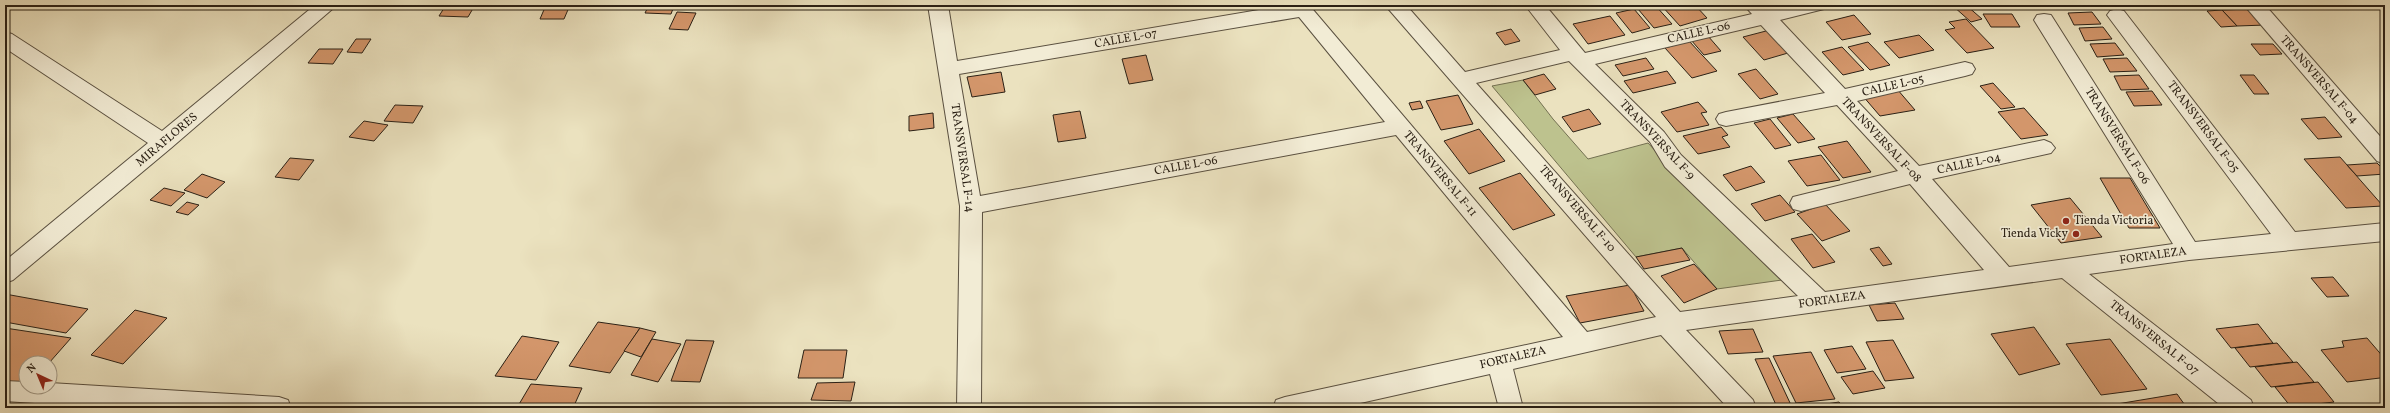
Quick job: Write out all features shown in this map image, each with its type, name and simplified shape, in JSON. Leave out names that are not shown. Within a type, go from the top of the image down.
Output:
[{"type":"street","name":"MIRAFLORES","points":[[5,274],[164,143],[327,5]]},
{"type":"street","name":"TRANSVERSAL F-14","points":[[938,5],[950,69],[970,206],[969,408]]},
{"type":"street","name":"TRANSVERSAL F-10","points":[[1395,5],[1463,80],[1744,408]]},
{"type":"street","name":"TRANSVERSAL F-9","points":[[1535,5],[1577,57],[1657,137],[1673,161],[1820,302]]},
{"type":"street","name":"CALLE L-06","points":[[1463,80],[1577,57],[1760,11],[1817,5]]},
{"type":"street","name":"TRANSVERSAL F-04","points":[[2254,5],[2385,156]]},
{"type":"street","name":"CALLE L-07","points":[[950,69],[1301,7]]},
{"type":"street","name":"TRANSVERSAL F-11","points":[[1301,7],[1580,342]]},
{"type":"street","name":"TRANSVERSAL F-08","points":[[1760,11],[1915,175],[2004,277]]},
{"type":"street","name":"TRANSVERSAL F-05","points":[[2117,15],[2288,240]]},
{"type":"street","name":"TRANSVERSAL F-06","points":[[2044,20],[2189,251]]},
{"type":"street","points":[[5,39],[164,143]]},
{"type":"street","name":"CALLE L-05","points":[[1726,120],[1841,98],[1965,69]]},
{"type":"street","name":"CALLE L-06","points":[[970,206],[1400,127]]},
{"type":"street","name":"CALLE L-04","points":[[1801,203],[1915,175],[2044,148]]},
{"type":"street","name":"FORTALEZA","points":[[1285,408],[1361,393],[1580,342],[1670,323],[2189,251],[2288,240],[2385,232]]},
{"type":"street","name":"TRANSVERSAL F-07","points":[[2067,269],[2242,408]]},
{"type":"street","points":[[1498,361],[1511,408]]},
{"type":"street","points":[[5,391],[279,408]]},
{"type":"green space","points":[[1523,80],[1553,119],[1588,159],[1648,143],[1690,188],[1782,280],[1717,289],[1682,248],[1636,257],[1492,86]]},
{"type":"building","points":[[446,5],[475,5],[468,17],[439,16]]},
{"type":"building","points":[[546,5],[570,5],[564,19],[540,19]]},
{"type":"building","points":[[649,5],[674,6],[671,14],[645,13]]},
{"type":"building","points":[[1655,5],[1672,24],[1654,28],[1638,9]]},
{"type":"building","points":[[1661,5],[1695,5],[1707,18],[1680,26]]},
{"type":"building","points":[[1706,5],[1732,5],[1710,9]]},
{"type":"building","points":[[1966,5],[1982,19],[1971,22],[1953,6]]},
{"type":"building","points":[[1634,9],[1650,28],[1632,33],[1616,13]]},
{"type":"building","points":[[2251,9],[2266,25],[2237,26],[2222,10]]},
{"type":"building","points":[[2222,10],[2237,26],[2221,27],[2207,11]]},
{"type":"building","points":[[677,12],[696,13],[688,30],[669,29]]},
{"type":"building","points":[[2092,12],[2101,24],[2074,25],[2068,13]]},
{"type":"building","points":[[1983,14],[2012,14],[2020,27],[1991,27]]},
{"type":"building","points":[[1854,15],[1871,34],[1842,40],[1826,22]]},
{"type":"building","points":[[1610,16],[1625,35],[1588,44],[1573,24]]},
{"type":"building","points":[[1966,19],[1994,48],[1967,53],[1945,30],[1955,28],[1949,22]]},
{"type":"building","points":[[2103,27],[2112,39],[2085,41],[2079,28]]},
{"type":"building","points":[[1511,29],[1520,41],[1505,45],[1496,33]]},
{"type":"building","points":[[1766,31],[1788,53],[1764,60],[1743,37]]},
{"type":"building","points":[[1919,35],[1934,50],[1899,58],[1884,42]]},
{"type":"building","points":[[1708,36],[1721,51],[1704,55],[1691,40]]},
{"type":"building","points":[[356,39],[371,39],[362,53],[347,52]]},
{"type":"building","points":[[1689,41],[1717,71],[1692,78],[1665,48]]},
{"type":"building","points":[[1868,42],[1890,65],[1870,70],[1848,47]]},
{"type":"building","points":[[2115,43],[2124,55],[2097,57],[2090,44]]},
{"type":"building","points":[[2251,44],[2273,44],[2282,54],[2260,55]]},
{"type":"building","points":[[1842,47],[1864,70],[1843,75],[1822,52]]},
{"type":"building","points":[[319,49],[343,49],[333,64],[308,63]]},
{"type":"building","points":[[1146,55],[1153,80],[1129,84],[1122,59]]},
{"type":"building","points":[[1646,58],[1654,69],[1623,76],[1615,65]]},
{"type":"building","points":[[2127,58],[2137,71],[2110,72],[2103,59]]},
{"type":"building","points":[[1756,69],[1778,94],[1760,99],[1738,74]]},
{"type":"building","points":[[1667,71],[1676,83],[1633,93],[1624,81]]},
{"type":"building","points":[[1001,72],[1005,92],[972,97],[967,77]]},
{"type":"building","points":[[1544,74],[1556,89],[1535,95],[1523,80]]},
{"type":"building","points":[[2139,75],[2149,89],[2121,90],[2114,76]]},
{"type":"building","points":[[2240,75],[2254,75],[2269,94],[2254,94]]},
{"type":"building","points":[[1993,83],[2015,107],[2001,109],[1980,86]]},
{"type":"building","points":[[1897,89],[1915,110],[1880,116],[1862,95]]},
{"type":"building","points":[[2152,91],[2162,105],[2134,106],[2126,92]]},
{"type":"building","points":[[1458,95],[1473,124],[1441,130],[1426,101]]},
{"type":"building","points":[[1420,101],[1423,108],[1412,110],[1409,103]]},
{"type":"building","points":[[1698,102],[1707,112],[1701,113],[1709,125],[1677,132],[1661,112]]},
{"type":"building","points":[[395,105],[423,106],[413,123],[384,121]]},
{"type":"building","points":[[2024,108],[2048,135],[2021,139],[1998,112]]},
{"type":"building","points":[[1589,109],[1601,124],[1573,132],[1562,117]]},
{"type":"building","points":[[1080,111],[1086,138],[1058,142],[1053,115]]},
{"type":"building","points":[[933,113],[934,128],[909,131],[909,116]]},
{"type":"building","points":[[1793,114],[1815,139],[1798,143],[1777,118]]},
{"type":"building","points":[[2325,117],[2342,137],[2318,139],[2301,119]]},
{"type":"building","points":[[1770,119],[1791,145],[1775,149],[1754,123]]},
{"type":"building","points":[[364,121],[388,125],[374,141],[349,137]]},
{"type":"building","points":[[1721,127],[1728,135],[1722,137],[1730,147],[1698,154],[1683,136]]},
{"type":"building","points":[[1479,129],[1505,161],[1469,174],[1444,141]]},
{"type":"building","points":[[1847,141],[1871,172],[1843,178],[1818,147]]},
{"type":"building","points":[[1821,155],[1840,180],[1807,186],[1788,161]]},
{"type":"building","points":[[2340,157],[2383,206],[2346,208],[2304,159]]},
{"type":"building","points":[[290,158],[314,160],[299,180],[275,177]]},
{"type":"building","points":[[2377,163],[2385,171],[2385,174],[2357,176],[2347,165]]},
{"type":"building","points":[[1751,166],[1765,182],[1736,191],[1723,175]]},
{"type":"building","points":[[1520,173],[1555,215],[1513,230],[1479,188]]},
{"type":"building","points":[[202,174],[225,182],[207,198],[184,190]]},
{"type":"building","points":[[2100,178],[2130,178],[2160,228],[2129,228]]},
{"type":"building","points":[[164,188],[185,193],[171,206],[150,200]]},
{"type":"building","points":[[1780,195],[1795,212],[1765,221],[1751,204]]},
{"type":"building","name":"Tienda Victoria","points":[[2070,198],[2102,237],[2061,243],[2031,205]]},
{"type":"building","points":[[187,202],[199,205],[188,215],[176,212]]},
{"type":"building","points":[[1825,204],[1850,231],[1822,241],[1797,214]]},
{"type":"building","points":[[1812,234],[1835,262],[1813,268],[1791,239]]},
{"type":"building","points":[[1879,247],[1892,264],[1883,266],[1870,249]]},
{"type":"building","points":[[1682,248],[1690,260],[1644,269],[1636,257]]},
{"type":"building","points":[[1694,264],[1717,289],[1684,303],[1661,276]]},
{"type":"building","points":[[2333,277],[2349,296],[2327,297],[2311,278]]},
{"type":"building","points":[[1630,285],[1644,311],[1580,323],[1566,296]]},
{"type":"building","points":[[5,294],[88,309],[66,333],[5,322]]},
{"type":"building","points":[[1895,303],[1904,319],[1877,321],[1869,305]]},
{"type":"building","points":[[135,310],[167,318],[123,364],[91,355]]},
{"type":"building","points":[[598,322],[640,328],[610,373],[569,366]]},
{"type":"building","points":[[2258,324],[2273,343],[2231,348],[2216,329]]},
{"type":"building","points":[[2034,327],[2060,364],[2019,375],[1991,334]]},
{"type":"building","points":[[5,328],[71,338],[56,355],[18,355],[18,384],[5,382]]},
{"type":"building","points":[[640,328],[656,332],[641,357],[624,351]]},
{"type":"building","points":[[1753,329],[1763,352],[1728,354],[1719,331]]},
{"type":"building","points":[[522,336],[559,342],[536,380],[495,376]]},
{"type":"building","points":[[2367,338],[2385,359],[2385,384],[2380,378],[2347,382],[2321,350],[2344,347],[2342,341]]},
{"type":"building","points":[[652,339],[681,344],[658,382],[631,375]]},
{"type":"building","points":[[2110,339],[2147,389],[2101,395],[2066,344]]},
{"type":"building","points":[[686,340],[714,341],[700,382],[671,381]]},
{"type":"building","points":[[1893,340],[1914,378],[1885,381],[1866,342]]},
{"type":"building","points":[[2277,343],[2293,362],[2250,367],[2235,348]]},
{"type":"building","points":[[1852,346],[1866,369],[1837,373],[1824,350]]},
{"type":"building","points":[[804,350],[847,350],[843,378],[798,378]]},
{"type":"building","points":[[1811,352],[1835,399],[1796,403],[1773,356]]},
{"type":"building","points":[[1769,358],[1791,405],[1777,407],[1755,359]]},
{"type":"building","points":[[2297,362],[2314,382],[2271,387],[2255,367]]},
{"type":"building","points":[[1873,371],[1885,388],[1853,394],[1841,377]]},
{"type":"building","points":[[855,382],[851,401],[811,400],[817,383]]},
{"type":"building","points":[[2318,382],[2334,402],[2291,407],[2275,387]]},
{"type":"building","points":[[531,384],[582,388],[573,408],[518,406]]},
{"type":"building","points":[[2177,394],[2187,408],[2120,408],[2117,404]]},
{"type":"building","points":[[1839,402],[1844,408],[1801,408]]},
{"type":"place","name":"Tienda Victoria","points":[[2066,221]]},
{"type":"place","name":"Tienda Vicky","points":[[2076,234]]}]
